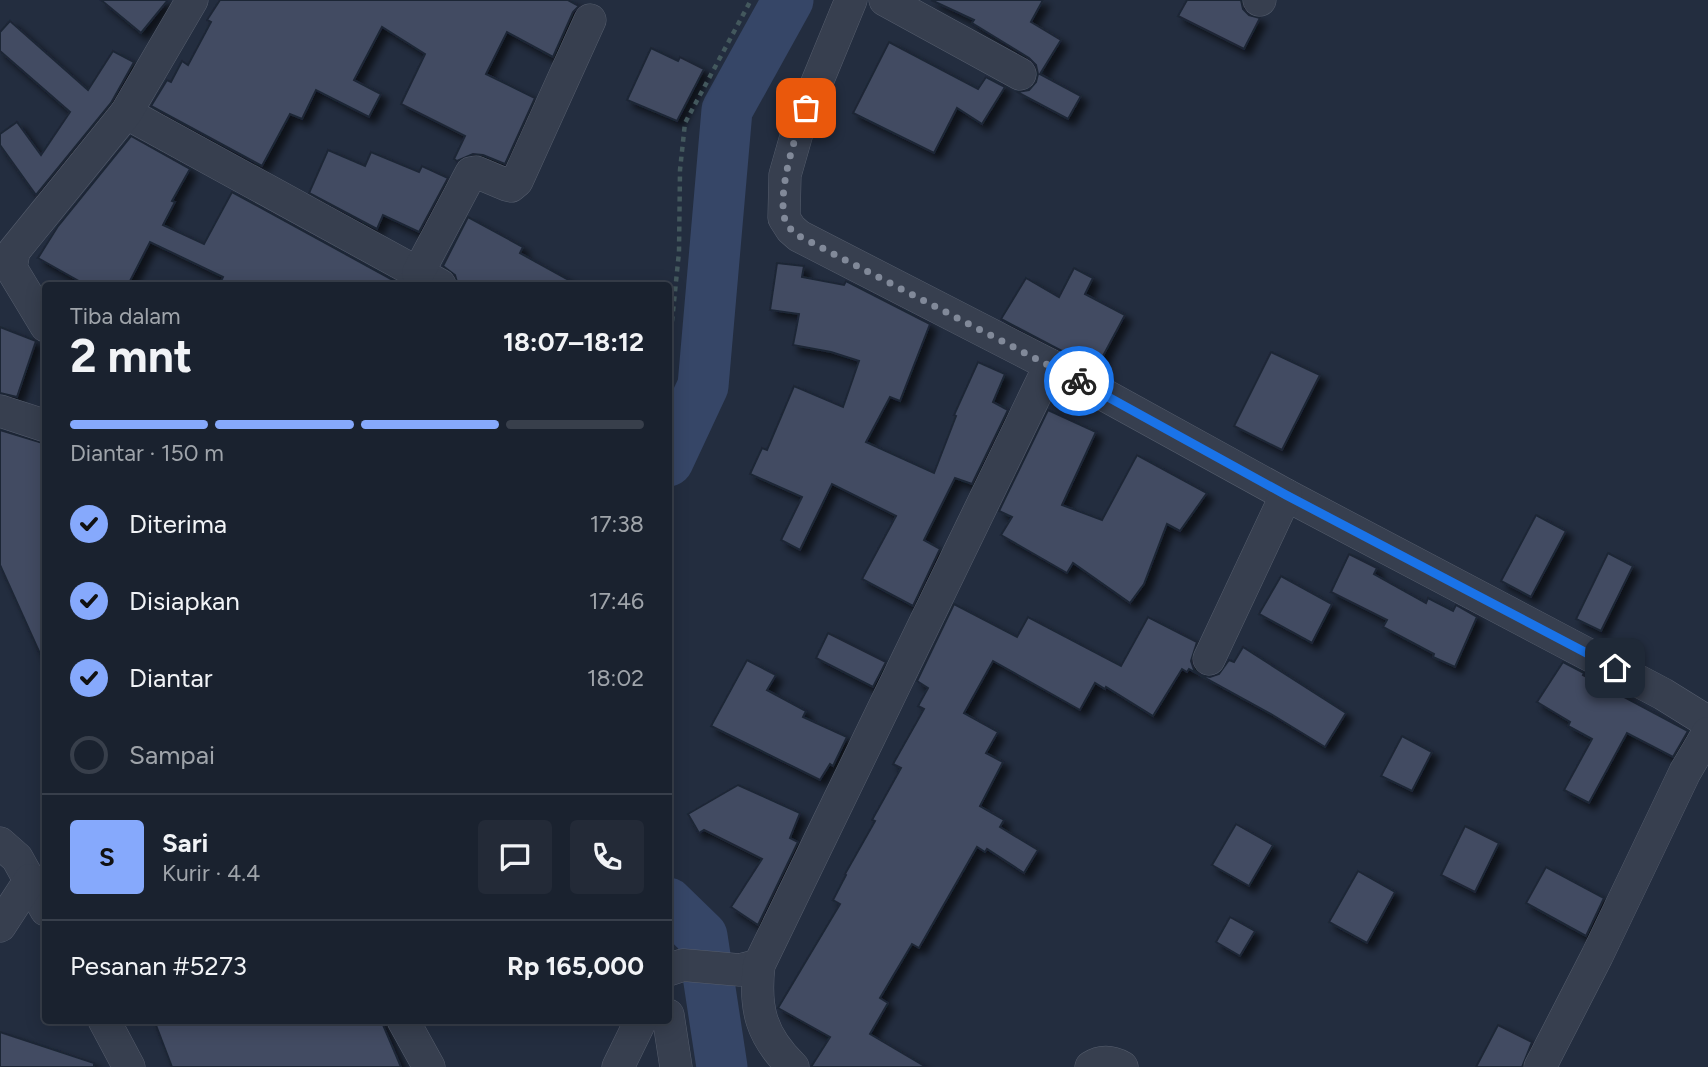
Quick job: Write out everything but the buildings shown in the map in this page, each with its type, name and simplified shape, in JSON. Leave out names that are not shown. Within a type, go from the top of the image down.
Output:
[{"type":"street","points":[[42,319],[12,268],[14,251],[126,113],[192,0]]},
{"type":"street","points":[[851,0],[799,126],[785,176],[784,218],[786,224],[799,236],[1050,365],[1286,495],[1663,694],[1708,722]]},
{"type":"street","points":[[885,0],[1020,74]]},
{"type":"street","points":[[126,113],[429,279],[471,173],[476,172],[507,185],[517,181],[590,20]]},
{"type":"street","points":[[793,1067],[780,1054],[761,1020],[750,967],[1050,365]]},
{"type":"street","points":[[0,411],[42,425]]},
{"type":"street","points":[[1209,659],[1286,495]]},
{"type":"street","points":[[1540,1067],[1680,783],[1708,733]]},
{"type":"street","points":[[0,843],[17,858],[42,902]]},
{"type":"street","points":[[0,926],[30,880]]},
{"type":"street","points":[[676,967],[750,967]]},
{"type":"street","points":[[106,1024],[129,1067]]},
{"type":"street","points":[[405,1024],[429,1067]]},
{"type":"street","points":[[618,1067],[639,1024]]},
{"type":"street","points":[[669,1024],[676,1067]]},
{"type":"street","points":[[1091,1067],[1100,1062],[1109,1062],[1122,1067]]},
{"type":"path","points":[[672,321],[679,252],[680,170],[685,123],[751,0]]},
{"type":"waterway","points":[[672,452],[703,386],[727,110],[788,0]]},
{"type":"waterway","points":[[672,907],[702,936],[722,1067]]},
{"type":"way so far","points":[[806,108],[785,176],[786,224],[799,236],[1079,381]]},
{"type":"route","points":[[1079,381],[1286,495],[1615,668]]}]
